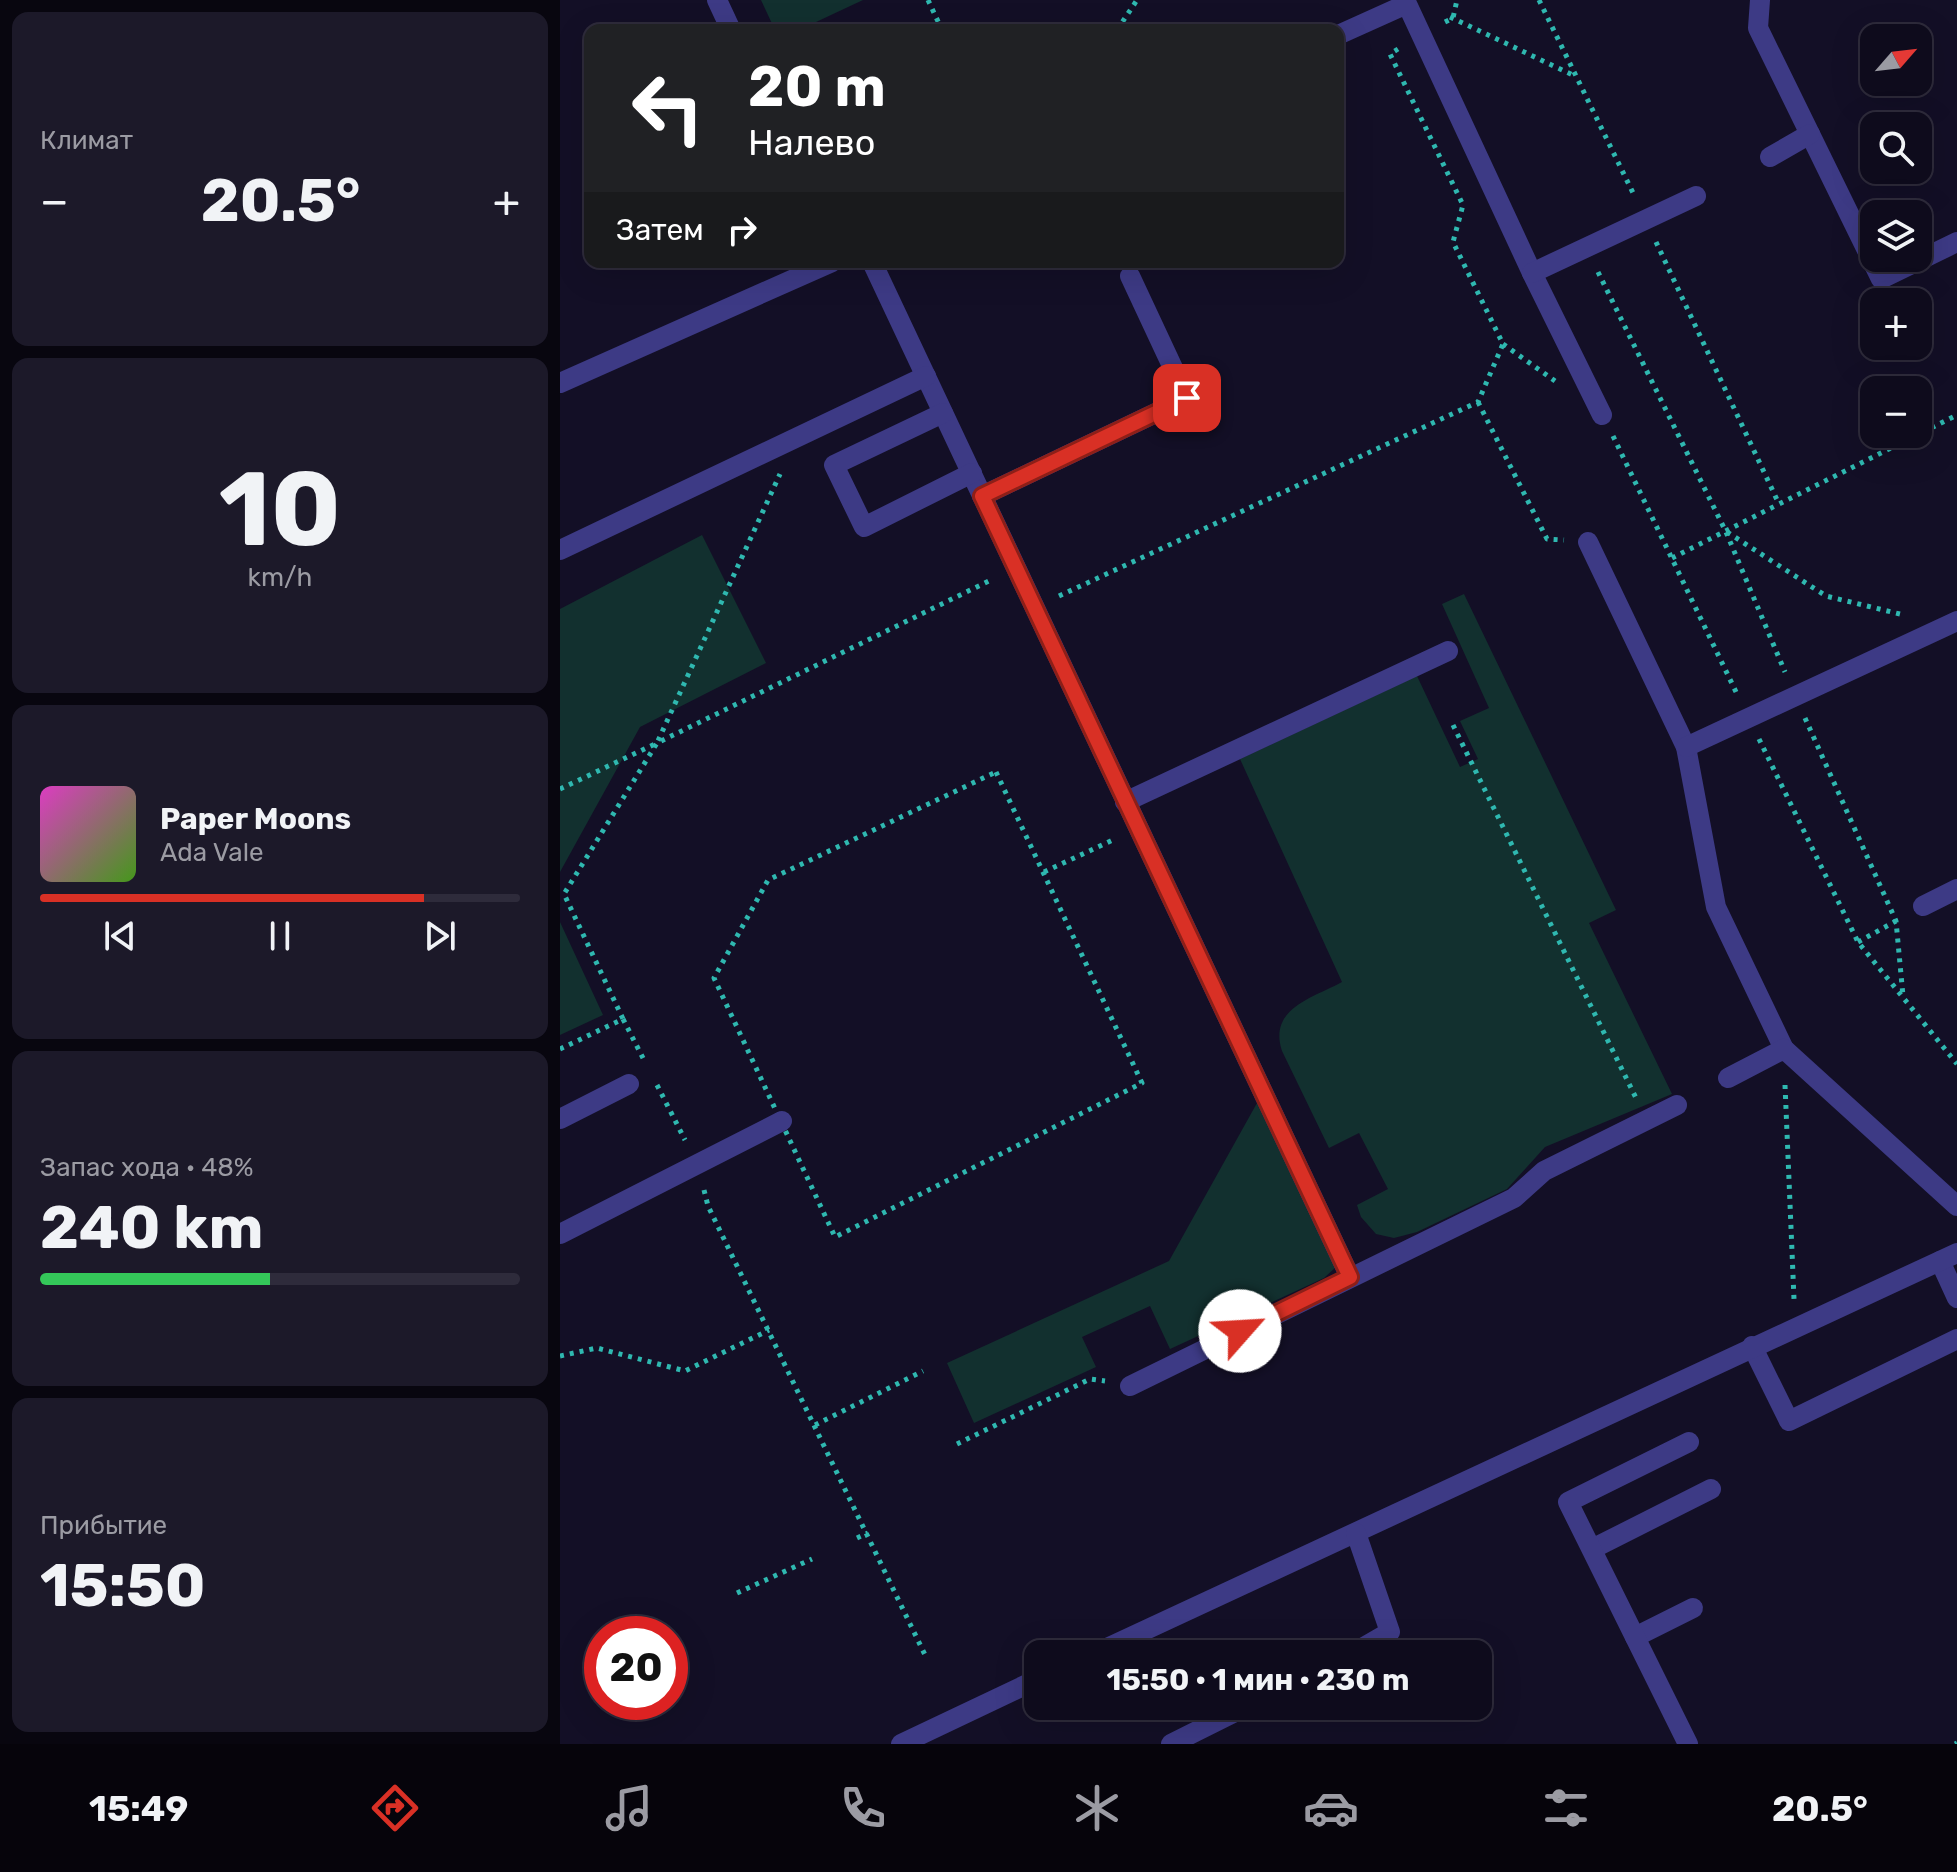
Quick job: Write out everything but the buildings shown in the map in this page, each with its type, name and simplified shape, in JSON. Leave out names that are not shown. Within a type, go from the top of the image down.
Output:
[{"type":"lane","points":[[717,0],[728,24]]},
{"type":"lane","points":[[1760,0],[1758,28],[1881,279],[1957,242]]},
{"type":"lane","points":[[1344,32],[1407,4],[1602,415]]},
{"type":"lane","points":[[1770,157],[1810,134]]},
{"type":"lane","points":[[1532,273],[1696,196]]},
{"type":"lane","points":[[560,383],[819,268]]},
{"type":"lane","points":[[875,268],[1350,1277]]},
{"type":"lane","points":[[982,496],[1187,398],[1130,276]]},
{"type":"lane","points":[[560,550],[926,376]]},
{"type":"lane","points":[[943,413],[834,465],[864,527],[972,473]]},
{"type":"lane","points":[[1588,542],[1686,747],[1716,907],[1784,1049],[1957,1206]]},
{"type":"lane","points":[[1686,747],[1952,624]]},
{"type":"lane","points":[[1125,802],[1448,651]]},
{"type":"lane","points":[[1923,906],[1957,889]]},
{"type":"lane","points":[[1728,1078],[1784,1049]]},
{"type":"lane","points":[[560,1119],[629,1084]]},
{"type":"lane","points":[[1130,1386],[1514,1198],[1544,1171],[1677,1105]]},
{"type":"lane","points":[[560,1234],[782,1121]]},
{"type":"lane","points":[[1124,1640],[1948,1257],[1957,1298]]},
{"type":"lane","points":[[1752,1346],[1789,1421],[1957,1339]]},
{"type":"lane","points":[[1688,1744],[1568,1502],[1689,1442]]},
{"type":"lane","points":[[1592,1549],[1711,1489]]},
{"type":"lane","points":[[1356,1533],[1390,1632],[1376,1640]]},
{"type":"lane","points":[[1635,1637],[1693,1608]]},
{"type":"lane","points":[[901,1744],[1024,1686]]},
{"type":"lane","points":[[1171,1744],[1219,1720]]},
{"type":"path","points":[[928,0],[939,24]]},
{"type":"path","points":[[1121,24],[1137,0]]},
{"type":"path","points":[[1059,596],[1478,402],[1503,344],[1453,242],[1463,205],[1390,54],[1453,18],[1457,0]]},
{"type":"path","points":[[1539,0],[1779,504]]},
{"type":"path","points":[[1407,4],[1453,18],[1576,77]]},
{"type":"path","points":[[1586,248],[1726,532],[1795,696],[1896,921],[1903,997]]},
{"type":"path","points":[[1478,402],[1547,539],[1588,542]]},
{"type":"path","points":[[1672,558],[1957,415]]},
{"type":"path","points":[[797,437],[657,743],[564,894],[696,1163],[708,1206],[927,1659]]},
{"type":"path","points":[[1726,532],[1826,596],[1952,624]]},
{"type":"path","points":[[560,789],[1016,568]]},
{"type":"path","points":[[1453,725],[1648,1120]]},
{"type":"path","points":[[996,772],[1044,872],[1142,1083],[835,1237],[714,978],[768,880],[996,772]]},
{"type":"path","points":[[1044,872],[1138,828]]},
{"type":"path","points":[[1858,942],[1923,906]]},
{"type":"path","points":[[560,1049],[623,1019]]},
{"type":"path","points":[[1784,1049],[1787,1184],[1796,1326]]},
{"type":"path","points":[[560,1356],[597,1348],[685,1371],[769,1330]]},
{"type":"path","points":[[815,1425],[923,1371]]},
{"type":"path","points":[[957,1444],[1090,1379],[1130,1386]]},
{"type":"path","points":[[857,1538],[868,1533]]},
{"type":"path","points":[[737,1593],[812,1559]]},
{"type":"green space","points":[[761,0],[863,0],[812,24],[772,24]]},
{"type":"green space","points":[[702,535],[766,663],[640,727],[560,872],[560,609]]},
{"type":"green space","points":[[1464,594],[1616,910],[1589,923],[1672,1094],[1545,1147],[1507,1189],[1417,1232],[1394,1238],[1376,1234],[1361,1217],[1357,1205],[1388,1189],[1359,1133],[1329,1148],[1282,1051],[1279,1036],[1287,1014],[1342,982],[1240,759],[1417,676],[1460,767],[1478,759],[1460,721],[1489,708],[1442,604]]},
{"type":"green space","points":[[560,922],[603,1015],[560,1035]]},
{"type":"green space","points":[[1257,1103],[1336,1267],[1324,1278],[1170,1349],[1150,1306],[1082,1337],[1096,1367],[974,1423],[947,1363],[1169,1261]]},
{"type":"route","points":[[1187,398],[982,496],[1350,1277],[1240,1331]]}]
